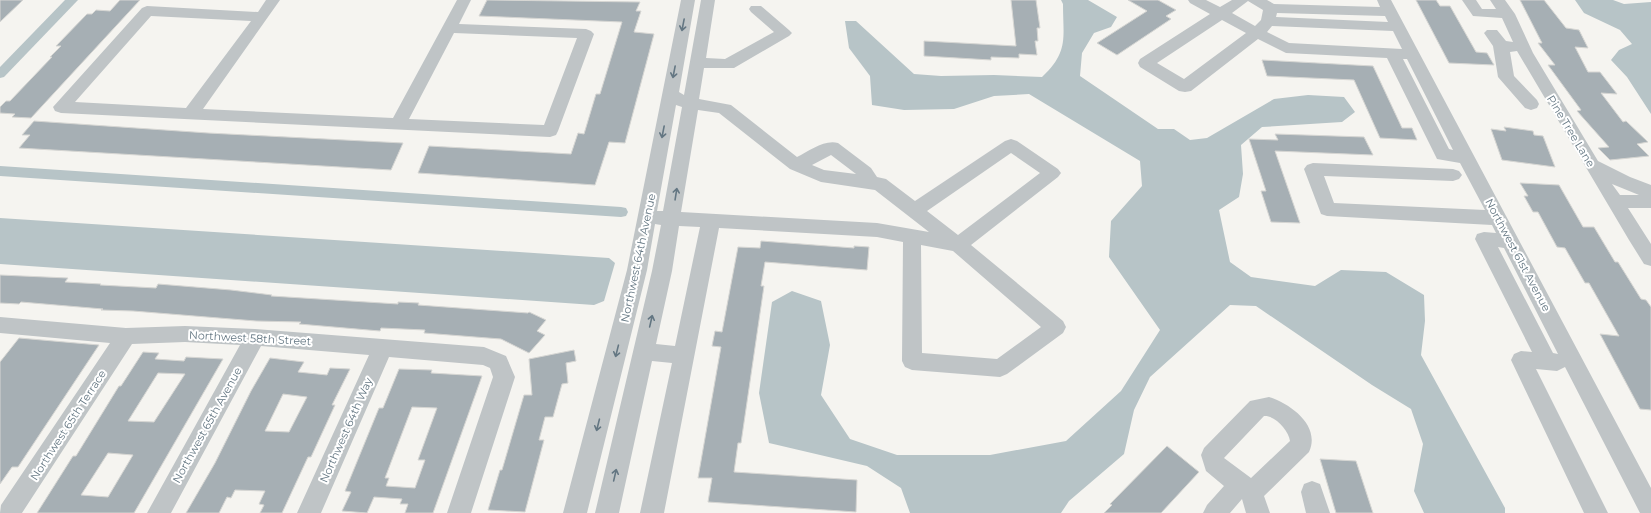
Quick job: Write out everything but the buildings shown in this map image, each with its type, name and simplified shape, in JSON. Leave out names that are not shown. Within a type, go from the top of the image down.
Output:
[{"type":"street","points":[[190,114],[273,0]]},
{"type":"street","points":[[398,124],[464,0]]},
{"type":"street","name":"Northwest 64th Avenue","points":[[575,513],[637,270],[688,0]]},
{"type":"street","points":[[607,513],[672,218],[708,0]]},
{"type":"street","points":[[1195,0],[1221,14],[1266,20],[1391,13]]},
{"type":"street","points":[[1242,0],[1146,63],[1185,87],[1266,20]]},
{"type":"street","points":[[1255,0],[1266,20],[1286,48],[1412,54]]},
{"type":"street","points":[[1469,0],[1478,13],[1508,14]]},
{"type":"street","name":"Pine Tree Lane","points":[[1497,0],[1512,21],[1522,48],[1569,124],[1591,165],[1651,259]]},
{"type":"street","points":[[698,63],[728,64],[784,33],[756,9]]},
{"type":"street","points":[[262,17],[147,11],[61,107],[550,131],[586,34],[450,28]]},
{"type":"street","name":"Northwest 61st Avenue","points":[[1391,13],[1651,511]]},
{"type":"street","points":[[1492,33],[1501,46],[1506,77],[1531,104]]},
{"type":"street","points":[[1501,46],[1522,48]]},
{"type":"street","points":[[1392,53],[1453,175]]},
{"type":"street","points":[[670,94],[684,103],[715,105],[725,109],[796,164],[821,176],[880,184],[958,245],[1056,327],[1000,368],[912,361],[912,236]]},
{"type":"street","points":[[647,217],[877,230],[958,245],[1052,173],[1011,145],[914,211]]},
{"type":"street","points":[[796,164],[832,147],[865,172],[871,183]]},
{"type":"street","points":[[1443,155],[1466,156]]},
{"type":"street","points":[[1591,165],[1624,182],[1651,192]]},
{"type":"street","points":[[1477,177],[1313,169],[1327,208],[1498,218]]},
{"type":"street","points":[[1615,202],[1651,201]]},
{"type":"street","points":[[652,513],[711,220]]},
{"type":"street","points":[[1510,241],[1484,239],[1547,362]]},
{"type":"street","name":"Northwest 58th Street","points":[[2,329],[126,336],[185,334],[255,337],[484,356],[499,362],[504,377],[459,513]]},
{"type":"street","name":"Northwest 65th Terrace","points":[[9,513],[126,336]]},
{"type":"street","name":"Northwest 65th Avenue","points":[[159,513],[255,337]]},
{"type":"street","name":"Northwest 64th Way","points":[[309,513],[383,347]]},
{"type":"street","points":[[643,352],[685,355]]},
{"type":"street","points":[[1574,363],[1521,360],[1596,513]]},
{"type":"street","points":[[1215,513],[1246,487],[1258,513]]},
{"type":"shaded area","points":[[1061,0],[1088,0],[1117,17],[1111,27],[1094,33],[1082,53],[1080,76],[1158,129],[1174,129],[1190,140],[1207,138],[1274,99],[1308,95],[1344,97],[1355,112],[1342,122],[1262,127],[1241,145],[1243,174],[1239,197],[1219,210],[1230,262],[1251,277],[1315,286],[1341,270],[1386,272],[1424,295],[1425,321],[1421,355],[1505,508],[1505,513],[1424,513],[1414,491],[1423,444],[1411,409],[1372,385],[1256,306],[1230,305],[1150,377],[1134,410],[1124,454],[1069,501],[1061,513],[910,513],[901,488],[867,466],[769,443],[759,393],[772,302],[792,291],[821,301],[830,345],[821,395],[850,439],[897,455],[990,455],[1066,441],[1121,391],[1160,330],[1109,257],[1111,221],[1142,186],[1140,161],[1029,94],[994,96],[954,109],[904,110],[872,105],[870,76],[849,48],[845,21],[856,21],[914,74],[941,76],[994,75],[1042,77],[1057,60],[1063,44],[1063,4]]},
{"type":"shaded area","points":[[1575,0],[1613,0],[1624,4],[1651,2],[1651,114],[1627,77],[1611,60],[1619,50],[1632,44],[1620,30],[1584,13]]},
{"type":"shaded area","points":[[0,218],[609,258],[615,263],[604,301],[594,305],[0,264]]},
{"type":"waterway","points":[[0,74],[72,0]]},
{"type":"waterway","points":[[0,171],[621,212]]}]
